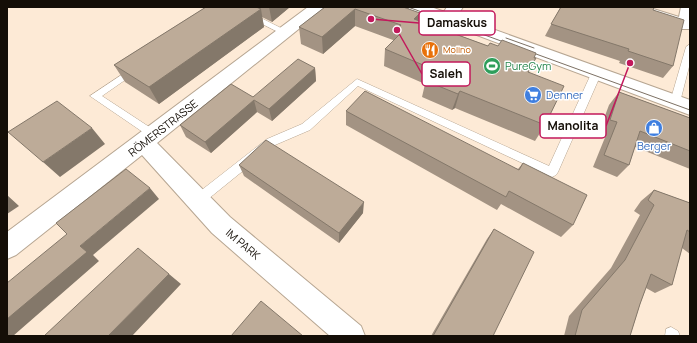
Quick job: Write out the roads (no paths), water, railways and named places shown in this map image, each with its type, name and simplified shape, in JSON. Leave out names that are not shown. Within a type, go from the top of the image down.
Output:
[{"type":"street","name":"RÖMERSTRASSE","points":[[7,247],[318,7]]},
{"type":"street","points":[[416,7],[451,13],[596,74],[683,105]]},
{"type":"street","points":[[631,7],[686,25],[689,13]]},
{"type":"street","name":"IM PARK","points":[[148,139],[198,200],[221,225],[351,336]]},
{"type":"lane","points":[[233,7],[285,32]]},
{"type":"lane","points":[[683,105],[690,47]]},
{"type":"lane","points":[[142,64],[95,96],[148,139]]},
{"type":"lane","points":[[198,200],[271,142],[306,127],[358,82],[552,172],[596,74]]},
{"type":"tram line","points":[[408,7],[512,45]]},
{"type":"tram line","points":[[506,38],[534,48]]},
{"type":"tram line","points":[[525,50],[690,110]]},
{"type":"place","name":"Damaskus","points":[[371,19]]},
{"type":"place","name":"Saleh","points":[[397,30]]},
{"type":"place","name":"Molino","points":[[430,50]]},
{"type":"place","name":"Manolita","points":[[630,63]]},
{"type":"place","name":"PureGym","points":[[492,66]]},
{"type":"place","name":"Denner","points":[[533,95]]},
{"type":"place","name":"Berger","points":[[654,128]]}]
